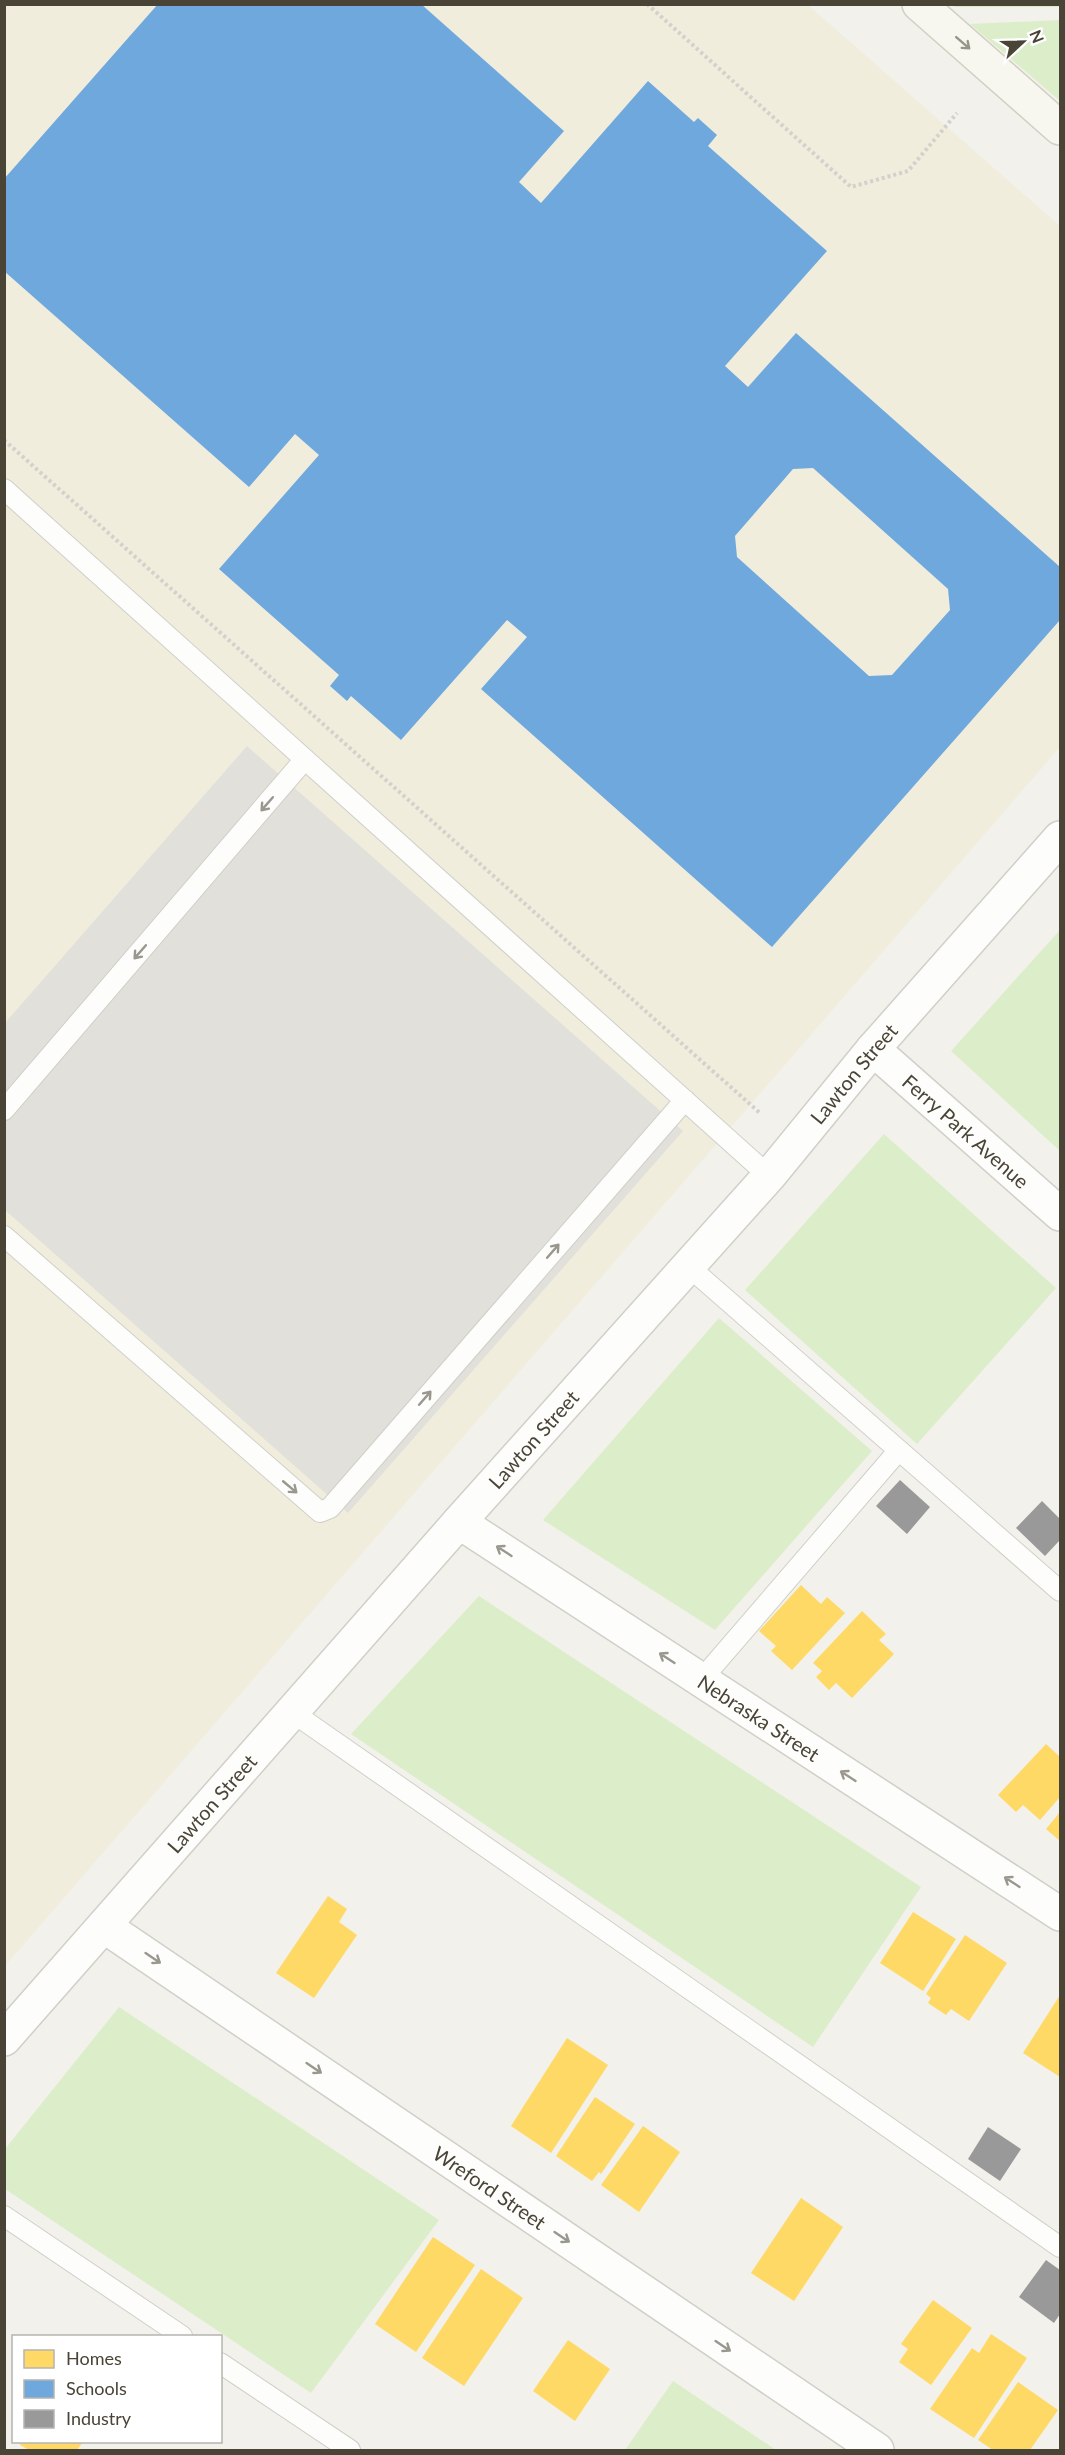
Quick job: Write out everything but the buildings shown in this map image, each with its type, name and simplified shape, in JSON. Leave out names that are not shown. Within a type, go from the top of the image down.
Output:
[{"type":"main road","points":[[919,4],[1060,128]]},
{"type":"street","name":"Lawton Street","points":[[4,2039],[459,1522],[769,1176],[873,1049],[1060,838]]},
{"type":"street","name":"Ferry Park Avenue","points":[[873,1049],[1060,1214]]},
{"type":"street","name":"Nebraska Street","points":[[459,1522],[1060,1914]]},
{"type":"street","name":"Wreford Street","points":[[104,1926],[877,2451]]},
{"type":"lane","points":[[4,489],[769,1176]]},
{"type":"lane","points":[[4,1110],[305,759]]},
{"type":"lane","points":[[12,1243],[320,1512],[330,1508],[685,1100]]},
{"type":"lane","points":[[688,1266],[1060,1591]]},
{"type":"lane","points":[[701,1680],[899,1450]]},
{"type":"lane","points":[[292,1712],[1060,2247]]},
{"type":"lane","points":[[4,2216],[179,2335]]},
{"type":"lane","points":[[222,2364],[350,2451]]},
{"type":"path","points":[[647,4],[851,187],[908,171],[957,113]]},
{"type":"path","points":[[4,440],[761,1114]]},
{"type":"shaded area","points":[[5,5],[808,5],[1060,226],[1060,747],[5,1966]]},
{"type":"shaded area","points":[[247,746],[683,1131],[348,1513],[5,1210],[5,1023]]},
{"type":"green space","points":[[1060,4],[1060,7],[955,7],[953,5]]},
{"type":"green space","points":[[1060,20],[1060,101],[970,24]]},
{"type":"green space","points":[[1060,930],[1060,1151],[951,1051]]},
{"type":"green space","points":[[884,1134],[1056,1288],[917,1444],[745,1290]]},
{"type":"green space","points":[[719,1318],[872,1451],[715,1630],[543,1520]]},
{"type":"green space","points":[[479,1596],[921,1887],[813,2047],[351,1734]]},
{"type":"green space","points":[[119,2007],[439,2220],[311,2393],[5,2189],[5,2149]]},
{"type":"green space","points":[[673,2381],[776,2450],[625,2450]]}]
